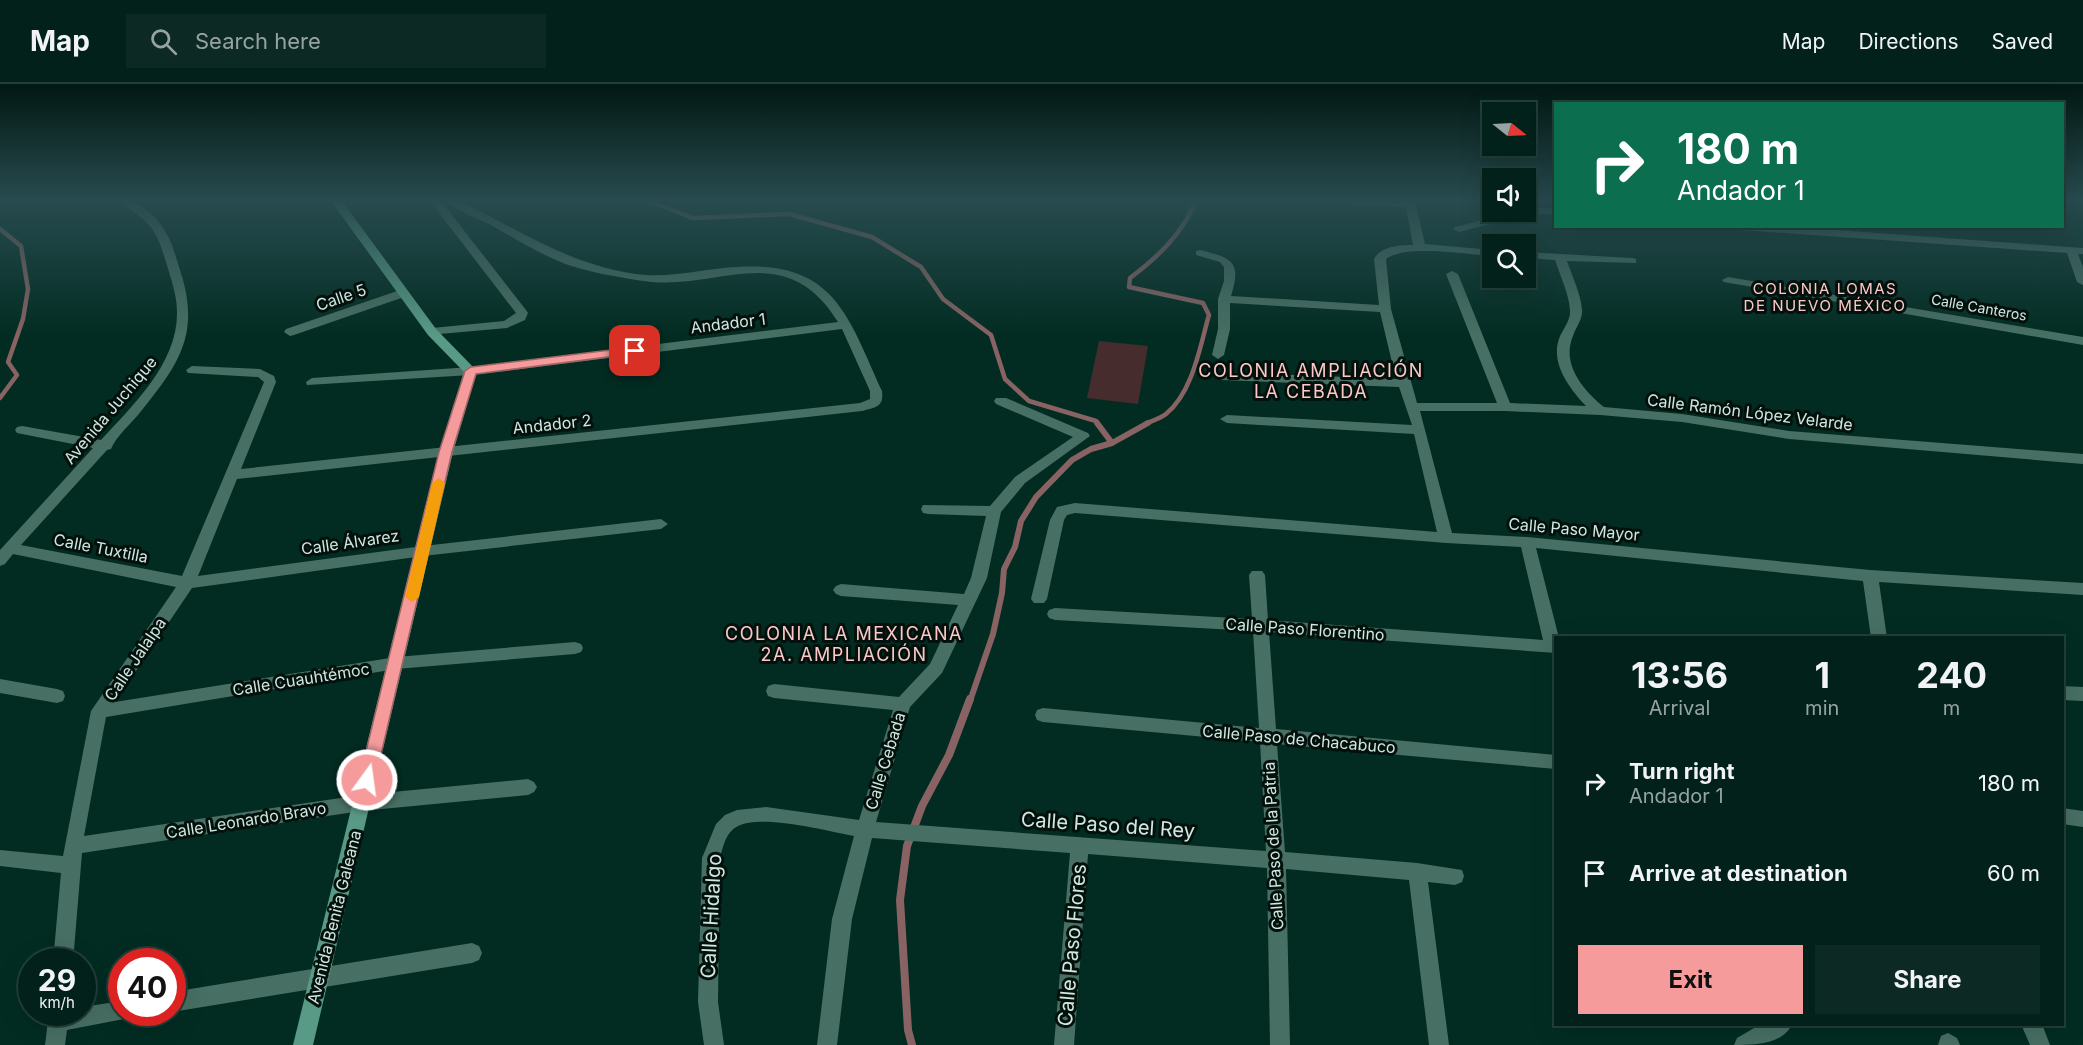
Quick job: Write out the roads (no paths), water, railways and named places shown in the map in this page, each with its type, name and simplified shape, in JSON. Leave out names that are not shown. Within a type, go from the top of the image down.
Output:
[{"type":"street","name":"Avenida Juchique","points":[[5,554],[106,446],[167,370],[183,327],[183,302],[168,246]]},
{"type":"street","points":[[369,246],[432,332],[471,371]]},
{"type":"street","points":[[432,332],[517,321],[521,317],[522,313],[470,246]]},
{"type":"street","points":[[539,246],[568,261],[645,278],[674,278],[737,270],[766,270],[792,276],[818,288],[831,301],[846,325]]},
{"type":"street","points":[[2016,246],[2077,250],[2083,282]]},
{"type":"street","points":[[1446,538],[1420,430],[1404,383],[1385,309],[1380,260],[1382,255],[1391,250],[1421,249],[1482,252]]},
{"type":"street","points":[[1200,253],[1224,260],[1230,266],[1230,281],[1224,299],[1224,329],[1218,355]]},
{"type":"street","points":[[1536,256],[1632,261]]},
{"type":"street","points":[[1560,257],[1576,309],[1576,317],[1564,341],[1563,353],[1575,385],[1585,399],[1600,411]]},
{"type":"street","points":[[1452,274],[1504,407]]},
{"type":"street","name":"Calle Canteros","points":[[1728,280],[2083,341]]},
{"type":"street","name":"Calle 5","points":[[290,332],[403,293]]},
{"type":"street","points":[[1224,299],[1385,309]]},
{"type":"street","name":"Andador 1","points":[[312,382],[471,371],[846,325]]},
{"type":"street","name":"Andador 2","points":[[230,476],[862,406],[877,401],[876,391],[846,325]]},
{"type":"street","name":"Calle Jalalpa","points":[[64,948],[70,865],[99,711],[186,583],[270,382],[268,376],[260,373],[192,370]]},
{"type":"street","name":"Avenida Benita Galeana","points":[[303,1045],[446,452],[471,371]]},
{"type":"street","points":[[1222,376],[1404,383]]},
{"type":"street","name":"Calle Cebada","points":[[827,1045],[842,919],[873,830],[903,704],[936,668],[979,578],[994,511],[1020,480],[1083,436],[1000,401]]},
{"type":"street","name":"Calle Ramón López Velarde","points":[[1413,407],[1504,407],[1600,411],[1682,418],[1789,435],[2083,459]]},
{"type":"street","points":[[1227,419],[1420,430]]},
{"type":"street","points":[[22,430],[106,446]]},
{"type":"street","name":"Calle Paso Mayor","points":[[1039,599],[1057,520],[1062,510],[1075,508],[1446,538],[1527,542],[1870,576],[2083,589]]},
{"type":"street","points":[[928,509],[994,511]]},
{"type":"street","name":"Calle Álvarez","points":[[186,583],[423,551],[661,524]]},
{"type":"street","points":[[1527,542],[1554,647]]},
{"type":"street","name":"Calle Tuxtilla","points":[[5,554],[186,583]]},
{"type":"street","name":"Calle Paso de la Patria","points":[[1257,575],[1276,860],[1280,1045]]},
{"type":"street","points":[[1870,576],[1879,636]]},
{"type":"street","points":[[841,590],[968,600]]},
{"type":"street","name":"Calle Paso Florentino","points":[[1055,614],[1259,624],[1554,647]]},
{"type":"street","name":"Calle Cuauhtémoc","points":[[99,711],[396,663],[575,648]]},
{"type":"street","points":[[0,686],[57,696]]},
{"type":"street","points":[[774,691],[903,704]]},
{"type":"street","points":[[2064,693],[2083,694]]},
{"type":"street","name":"Calle Paso de Chacabuco","points":[[1043,715],[1554,762]]},
{"type":"street","name":"Calle Leonardo Bravo","points":[[73,846],[362,803],[528,787]]},
{"type":"street","name":"Calle Paso del Rey","points":[[758,814],[873,830],[1276,860],[1455,876]]},
{"type":"street","name":"Calle Hidalgo","points":[[714,1045],[708,1002],[711,858],[717,835],[734,819],[758,814]]},
{"type":"street","points":[[2064,816],[2083,819]]},
{"type":"street","name":"Calle Paso Flores","points":[[1064,1045],[1080,845]]},
{"type":"street","points":[[0,858],[70,865]]},
{"type":"street","points":[[1417,872],[1439,1045]]},
{"type":"street","points":[[186,1000],[472,953]]},
{"type":"street","points":[[55,1045],[57,1026]]},
{"type":"street","points":[[1744,1045],[1778,1026]]},
{"type":"street","points":[[2032,1026],[2040,1045]]},
{"type":"waterway","points":[[0,398],[17,375],[8,362],[23,319],[28,289],[21,246]]},
{"type":"waterway","points":[[886,246],[921,267],[943,299],[991,335],[1005,379],[1029,401],[1096,421],[1098,424]]},
{"type":"waterway","points":[[1145,424],[1166,414],[1183,394],[1199,354],[1209,315],[1203,303],[1129,287],[1130,278],[1166,246]]},
{"type":"waterway","points":[[1097,423],[1112,443]]},
{"type":"waterway","points":[[1112,443],[1148,423]]},
{"type":"waterway","points":[[970,701],[993,634],[1002,593],[1004,569],[1015,547],[1021,521],[1036,497],[1072,460],[1091,449],[1112,443]]},
{"type":"waterway","points":[[912,1045],[908,1030],[900,900],[907,846],[922,806],[949,755],[970,699]]},
{"type":"district","name":"COLONIA LOMAS DE NUEVO MÉXICO","points":[[1825,296]]},
{"type":"district","name":"COLONIA AMPLIACIÓN LA CEBADA","points":[[1311,380]]},
{"type":"district","name":"COLONIA LA MEXICANA 2A. AMPLIACIÓN","points":[[844,643]]}]
